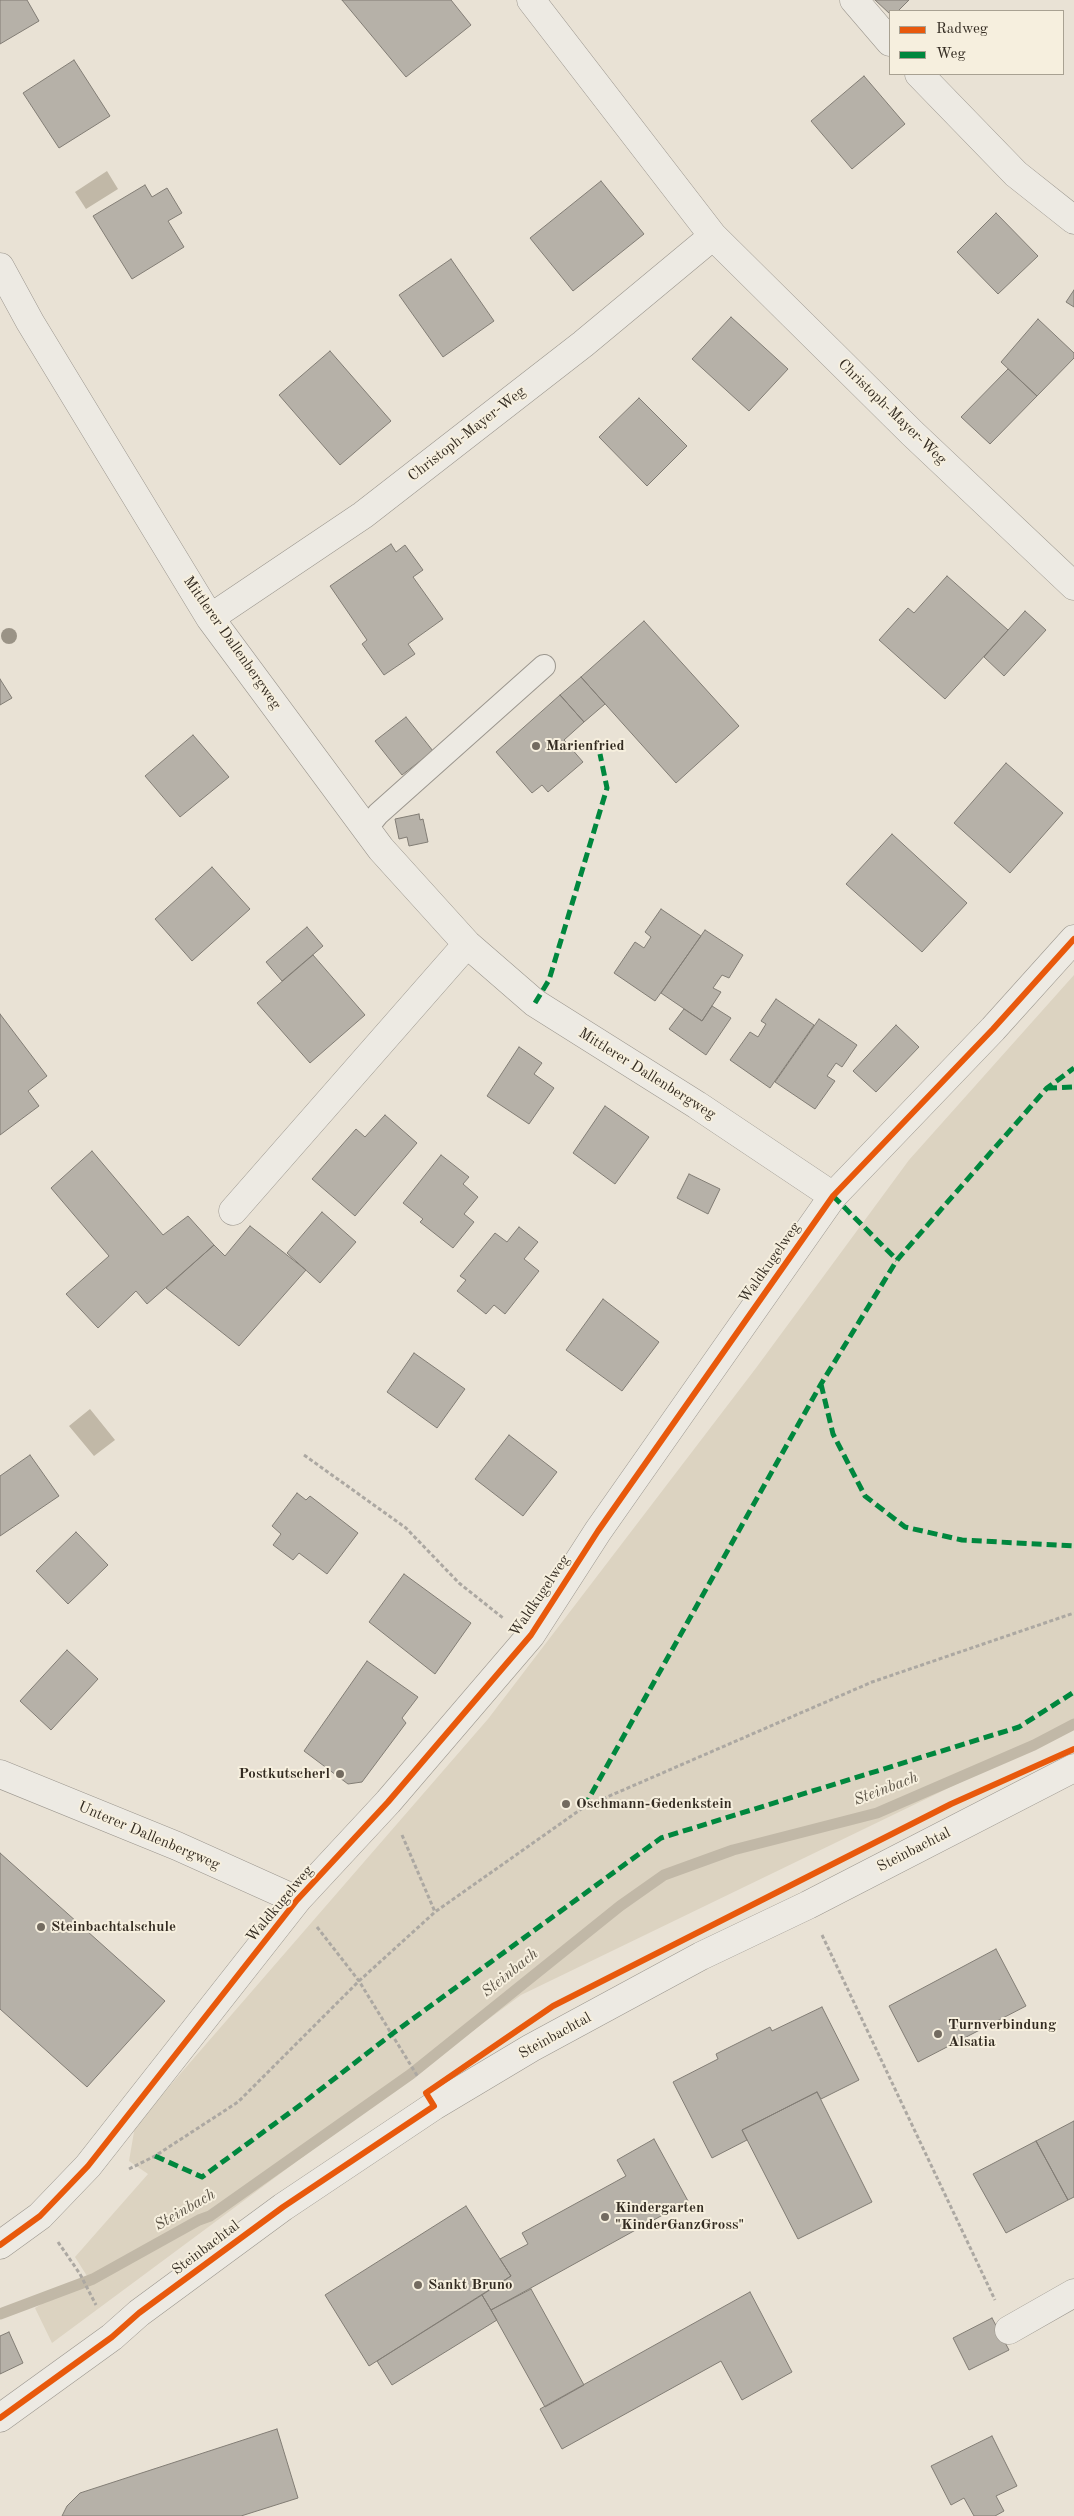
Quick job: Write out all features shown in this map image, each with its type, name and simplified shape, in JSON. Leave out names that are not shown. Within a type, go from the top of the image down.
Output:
[{"type":"street","name":"Christoph-Mayer-Weg","points":[[531,0],[713,236],[912,433],[1074,586]]},
{"type":"street","points":[[854,0],[889,41]]},
{"type":"street","points":[[920,75],[1016,174],[1074,220]]},
{"type":"street","name":"Christoph-Mayer-Weg","points":[[210,618],[363,515],[583,344],[713,236]]},
{"type":"street","name":"Mittlerer Dallenbergweg","points":[[0,267],[30,322],[210,618],[366,829],[467,944],[535,1003],[697,1105],[833,1196]]},
{"type":"street","name":"Waldkugelweg","points":[[0,2245],[40,2216],[88,2166],[297,1900],[388,1802],[532,1635],[598,1531],[833,1196],[993,1029],[1074,939]]},
{"type":"street","points":[[233,1210],[467,944]]},
{"type":"street","name":"Steinbachtal","points":[[0,2418],[112,2337],[139,2313],[282,2206],[434,2106],[532,2048],[693,1961],[808,1905],[1074,1768]]},
{"type":"street","name":"Unterer Dallenbergweg","points":[[0,1774],[177,1846],[297,1900]]},
{"type":"street","points":[[1009,2330],[1074,2293]]},
{"type":"lane","points":[[366,829],[378,814],[544,666]]},
{"type":"path","points":[[304,1455],[406,1528],[459,1583],[492,1612]]},
{"type":"path","points":[[88,2166],[131,2169],[238,2102],[359,1980],[435,1912],[584,1807],[872,1682],[1074,1613]]},
{"type":"path","points":[[388,1802],[435,1912]]},
{"type":"path","points":[[297,1900],[359,1980],[406,2054],[419,2079]]},
{"type":"path","points":[[808,1905],[1009,2330]]},
{"type":"path","points":[[80,2274],[89,2291]]},
{"type":"shaded area","points":[[107,171],[118,189],[86,209],[75,192]]},
{"type":"shaded area","points":[[1074,975],[1074,1730],[959,1783],[521,1995],[52,2343],[35,2308],[87,2276],[75,2257],[148,2174],[129,2161],[135,2126],[488,1719],[756,1368],[909,1160]]},
{"type":"shaded area","points":[[90,1409],[115,1440],[94,1456],[69,1426]]},
{"type":"building","points":[[0,0],[27,0],[39,21],[0,44]]},
{"type":"building","points":[[342,0],[451,0],[471,25],[406,77]]},
{"type":"building","points":[[875,0],[909,0],[899,10],[889,10],[889,13]]},
{"type":"building","points":[[74,60],[110,116],[59,148],[23,93]]},
{"type":"building","points":[[864,76],[905,124],[852,169],[811,121]]},
{"type":"building","points":[[601,181],[644,234],[573,291],[530,238]]},
{"type":"building","points":[[145,185],[152,197],[167,188],[182,213],[168,221],[184,247],[132,279],[93,216]]},
{"type":"building","points":[[996,213],[1038,256],[998,294],[957,252]]},
{"type":"building","points":[[451,259],[494,321],[443,357],[399,295]]},
{"type":"building","points":[[1074,290],[1074,307],[1066,302]]},
{"type":"building","points":[[731,317],[788,369],[749,411],[692,359]]},
{"type":"building","points":[[1038,319],[1074,353],[1074,358],[1037,396],[1001,362]]},
{"type":"building","points":[[330,351],[391,421],[340,465],[279,395]]},
{"type":"building","points":[[1008,369],[1037,396],[990,444],[961,417]]},
{"type":"building","points":[[639,398],[687,446],[647,486],[599,437]]},
{"type":"building","points":[[391,544],[396,552],[405,545],[423,570],[413,577],[443,619],[408,644],[415,654],[384,675],[362,644],[367,640],[330,586]]},
{"type":"building","points":[[947,576],[1008,630],[945,699],[879,640],[908,608],[914,613]]},
{"type":"building","points":[[1025,611],[1046,630],[1004,676],[984,657]]},
{"type":"building","points":[[644,621],[739,726],[676,783],[581,677]]},
{"type":"building","points":[[581,677],[605,704],[584,722],[560,695]]},
{"type":"building","points":[[0,679],[12,698],[0,705]]},
{"type":"building","name":"Marienfried","points":[[560,695],[584,722],[564,740],[583,762],[548,792],[542,785],[532,793],[496,752]]},
{"type":"building","points":[[406,717],[433,751],[402,775],[375,741]]},
{"type":"building","points":[[193,735],[229,777],[180,817],[145,776]]},
{"type":"building","points":[[1006,763],[1063,813],[1010,873],[954,823]]},
{"type":"building","points":[[419,814],[420,820],[423,819],[428,842],[409,846],[407,837],[399,839],[395,819]]},
{"type":"building","points":[[892,834],[967,903],[922,952],[846,884]]},
{"type":"building","points":[[212,867],[250,909],[192,961],[155,919]]},
{"type":"building","points":[[661,909],[701,936],[655,1001],[614,973],[635,942],[644,948],[651,937],[645,932]]},
{"type":"building","points":[[307,927],[323,946],[282,981],[266,962]]},
{"type":"building","points":[[705,930],[743,955],[729,978],[722,975],[713,988],[721,992],[702,1021],[661,993]]},
{"type":"building","points":[[313,955],[365,1015],[310,1063],[257,1003]]},
{"type":"building","points":[[776,999],[814,1025],[770,1088],[730,1060],[750,1032],[758,1037],[766,1024],[761,1021]]},
{"type":"building","points":[[712,1006],[731,1018],[706,1055],[669,1029],[684,1009],[702,1021]]},
{"type":"building","points":[[0,1014],[47,1076],[28,1091],[39,1106],[0,1135]]},
{"type":"building","points":[[819,1019],[857,1045],[842,1067],[836,1063],[827,1076],[835,1081],[815,1109],[775,1082]]},
{"type":"building","points":[[896,1025],[919,1047],[876,1092],[853,1071]]},
{"type":"building","points":[[519,1047],[542,1063],[534,1074],[554,1088],[529,1124],[487,1096]]},
{"type":"building","points":[[605,1106],[649,1137],[615,1184],[573,1153]]},
{"type":"building","points":[[385,1115],[417,1143],[355,1216],[312,1179],[356,1129],[365,1137]]},
{"type":"building","points":[[92,1151],[163,1235],[188,1216],[214,1245],[147,1304],[136,1291],[98,1328],[66,1294],[109,1256],[51,1188]]},
{"type":"building","points":[[441,1155],[469,1177],[463,1184],[478,1197],[464,1214],[474,1222],[453,1248],[420,1222],[423,1219],[403,1203]]},
{"type":"building","points":[[689,1174],[720,1189],[708,1214],[677,1198]]},
{"type":"building","points":[[322,1212],[356,1242],[320,1283],[287,1253]]},
{"type":"building","points":[[250,1226],[306,1270],[239,1346],[166,1288],[214,1245],[225,1256]]},
{"type":"building","points":[[519,1227],[538,1242],[524,1259],[539,1271],[505,1314],[494,1305],[486,1314],[457,1291],[466,1280],[460,1276],[495,1233],[507,1242]]},
{"type":"building","points":[[603,1299],[659,1342],[622,1391],[566,1350]]},
{"type":"building","points":[[414,1353],[465,1389],[437,1428],[387,1392]]},
{"type":"building","points":[[509,1435],[557,1472],[523,1516],[475,1479]]},
{"type":"building","points":[[30,1455],[59,1496],[0,1536],[0,1476]]},
{"type":"building","points":[[297,1493],[306,1500],[310,1496],[358,1533],[327,1574],[299,1553],[293,1560],[273,1545],[281,1534],[272,1526]]},
{"type":"building","points":[[76,1532],[108,1565],[68,1604],[36,1571]]},
{"type":"building","points":[[404,1574],[471,1623],[435,1674],[369,1622]]},
{"type":"building","points":[[67,1650],[98,1679],[51,1730],[20,1701]]},
{"type":"building","points":[[367,1661],[418,1697],[402,1718],[406,1723],[362,1782],[348,1784],[304,1751]]},
{"type":"building","name":"Steinbachtalschule","points":[[0,1853],[165,2001],[87,2087],[0,2009]]},
{"type":"building","name":"Turnverbindung Alsatia","points":[[996,1949],[1026,2006],[918,2062],[889,2006]]},
{"type":"building","points":[[822,2007],[859,2080],[821,2099],[817,2092],[742,2130],[747,2140],[712,2158],[673,2082],[718,2059],[716,2054],[770,2027],[772,2031]]},
{"type":"building","points":[[817,2092],[872,2202],[798,2239],[742,2130]]},
{"type":"building","points":[[1074,2121],[1074,2197],[1068,2200],[1036,2141]]},
{"type":"building","name":"Kindergarten \"KinderGanzGross\"","points":[[654,2139],[688,2201],[491,2310],[482,2295],[511,2276],[500,2259],[528,2244],[522,2233],[626,2176],[617,2160]]},
{"type":"building","points":[[1036,2141],[1068,2200],[1006,2233],[973,2174]]},
{"type":"building","name":"Sankt Bruno","points":[[466,2206],[511,2276],[369,2366],[325,2295]]},
{"type":"building","points":[[531,2289],[584,2385],[545,2407],[491,2310]]},
{"type":"building","points":[[750,2292],[792,2372],[742,2400],[721,2361],[562,2449],[540,2409]]},
{"type":"building","points":[[482,2295],[497,2320],[392,2385],[377,2361]]},
{"type":"building","points":[[992,2318],[1009,2350],[969,2370],[953,2338]]},
{"type":"building","points":[[9,2332],[23,2363],[0,2374],[0,2336]]},
{"type":"building","points":[[277,2429],[298,2498],[241,2516],[62,2516],[67,2506],[80,2493]]},
{"type":"building","points":[[992,2436],[1017,2486],[996,2496],[1004,2511],[995,2516],[974,2516],[964,2498],[951,2505],[931,2466]]},
{"type":"waterway","name":"Steinbach","points":[[0,2314],[93,2279],[199,2220],[210,2216],[411,2074],[620,1906],[664,1875],[733,1850],[877,1813],[1034,1745],[1074,1724]]},
{"type":"marked path","points":[[535,1003],[549,980],[607,788],[600,754]]},
{"type":"marked path","points":[[584,1807],[821,1384],[897,1260],[1047,1088],[1074,1068]]},
{"type":"marked path","points":[[1047,1088],[1074,1087]]},
{"type":"marked path","points":[[833,1196],[897,1260]]},
{"type":"marked path","points":[[821,1384],[833,1434],[865,1496],[905,1527],[962,1540],[1074,1546]]},
{"type":"marked path","points":[[155,2156],[202,2177],[303,2103],[392,2034],[661,1838],[1019,1727],[1074,1692]]},
{"type":"cycle path","points":[[0,2245],[40,2216],[88,2166],[297,1900],[388,1802],[531,1635],[598,1531],[833,1196],[993,1029],[1074,939]]},
{"type":"cycle path","points":[[0,2418],[112,2337],[139,2313],[283,2207],[434,2106],[426,2093],[553,2006],[951,1804],[1074,1749]]},
{"type":"place","name":"Marienfried","points":[[536,746]]},
{"type":"place","name":"Postkutscherl","points":[[340,1774]]},
{"type":"place","name":"Oschmann-Gedenkstein","points":[[566,1804]]},
{"type":"place","name":"Steinbachtalschule","points":[[41,1927]]},
{"type":"place","name":"Turnverbindung Alsatia","points":[[938,2034]]},
{"type":"place","name":"Kindergarten \"KinderGanzGross\"","points":[[605,2217]]},
{"type":"place","name":"Sankt Bruno","points":[[418,2285]]}]
